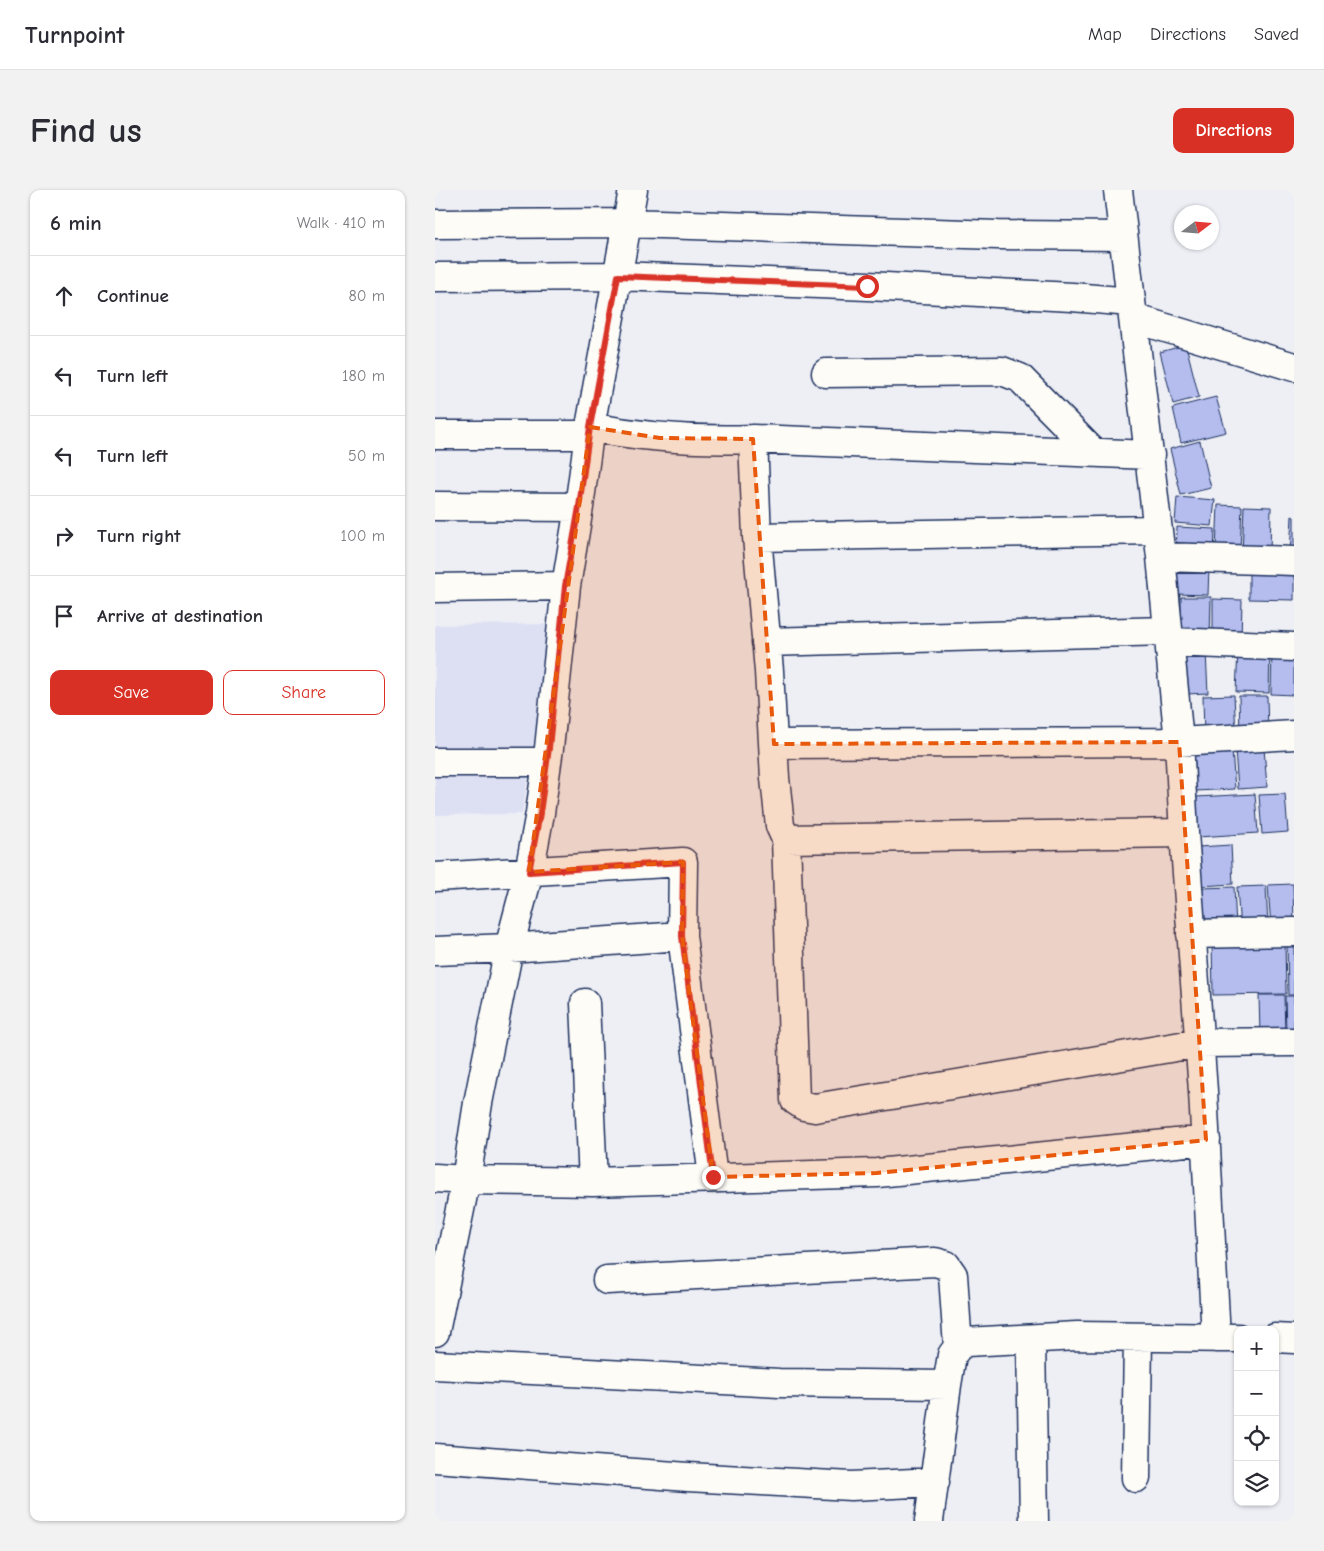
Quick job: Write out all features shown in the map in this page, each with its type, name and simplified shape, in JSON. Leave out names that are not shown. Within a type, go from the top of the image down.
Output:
[{"type":"street","points":[[437,1316],[466,1180],[509,948],[529,872],[540,813],[565,586],[590,431],[633,190]]},
{"type":"street","points":[[929,1521],[947,1385],[952,1355],[958,1346],[965,1342],[1031,1340],[1077,1336],[1227,1338],[1206,1140],[1183,833],[1179,742],[1150,455],[1118,190]]},
{"type":"street","points":[[435,224],[628,223],[988,235],[1123,236]]},
{"type":"street","points":[[435,277],[618,276],[1063,296],[1132,310],[1294,367]]},
{"type":"street","points":[[826,373],[1002,371],[1020,378],[1093,452]]},
{"type":"street","points":[[435,435],[590,431],[704,440],[753,439],[1150,455]]},
{"type":"street","points":[[753,439],[757,537],[773,744],[781,826],[786,838],[795,1100],[804,1106],[815,1108],[1199,1043],[1294,1042]]},
{"type":"street","points":[[435,506],[579,507]]},
{"type":"street","points":[[757,537],[1157,530]]},
{"type":"street","points":[[1161,557],[1294,561]]},
{"type":"street","points":[[435,588],[565,586]]},
{"type":"street","points":[[766,642],[1169,637],[1294,647]]},
{"type":"street","points":[[773,744],[1179,742],[1294,735]]},
{"type":"street","points":[[435,762],[547,762]]},
{"type":"street","points":[[786,838],[1183,833]]},
{"type":"street","points":[[435,877],[683,862],[682,936],[713,1177]]},
{"type":"street","points":[[1191,934],[1294,932]]},
{"type":"street","points":[[435,951],[682,936]]},
{"type":"street","points":[[585,1003],[593,1182]]},
{"type":"street","points":[[435,1178],[593,1182],[713,1177],[877,1174],[1206,1140]]},
{"type":"street","points":[[607,1280],[935,1262],[946,1265],[953,1275],[958,1346]]},
{"type":"street","points":[[1136,1478],[1138,1337]]},
{"type":"street","points":[[1279,1338],[1294,1338]]},
{"type":"street","points":[[1031,1340],[1034,1521]]},
{"type":"street","points":[[435,1365],[779,1383],[947,1385]]},
{"type":"street","points":[[435,1458],[688,1477],[851,1486],[935,1482]]},
{"type":"highlighted area","points":[[590,427],[660,438],[753,439],[774,744],[1179,742],[1206,1140],[877,1173],[713,1177],[682,936],[683,862],[529,872]]},
{"type":"shaded area","points":[[553,624],[522,814],[435,815],[435,625]]},
{"type":"building","points":[[1186,345],[1199,397],[1173,404],[1160,352]]},
{"type":"building","points":[[1216,397],[1226,432],[1181,443],[1173,408]]},
{"type":"building","points":[[1200,441],[1211,488],[1181,495],[1170,449]]},
{"type":"building","points":[[1177,497],[1215,500],[1212,526],[1175,523]]},
{"type":"building","points":[[1218,505],[1242,506],[1240,551],[1216,550]]},
{"type":"building","points":[[1244,506],[1271,507],[1270,555],[1242,554]]},
{"type":"building","points":[[1292,516],[1294,517],[1294,554],[1290,554]]},
{"type":"building","points":[[1177,527],[1215,529],[1214,556],[1176,555]]},
{"type":"building","points":[[1177,566],[1209,567],[1208,595],[1176,594]]},
{"type":"building","points":[[1249,567],[1294,568],[1294,600],[1249,599]]},
{"type":"building","points":[[1181,597],[1211,597],[1210,637],[1181,636]]},
{"type":"building","points":[[1213,599],[1242,600],[1241,640],[1213,640]]},
{"type":"building","points":[[1238,649],[1270,650],[1269,693],[1236,692]]},
{"type":"building","points":[[1272,651],[1294,651],[1294,695],[1271,694]]},
{"type":"building","points":[[1206,652],[1208,693],[1187,694],[1184,653]]},
{"type":"building","points":[[1234,695],[1236,734],[1204,736],[1203,696]]},
{"type":"building","points":[[1239,696],[1267,696],[1268,733],[1240,734]]},
{"type":"building","points":[[1264,748],[1267,787],[1238,789],[1235,749]]},
{"type":"building","points":[[1232,750],[1235,789],[1196,791],[1194,752]]},
{"type":"building","points":[[1255,794],[1258,833],[1198,837],[1196,797]]},
{"type":"building","points":[[1285,794],[1288,832],[1262,834],[1259,795]]},
{"type":"building","points":[[1231,845],[1233,884],[1201,886],[1198,847]]},
{"type":"building","points":[[1293,884],[1294,927],[1271,928],[1268,885]]},
{"type":"building","points":[[1266,886],[1268,927],[1240,929],[1237,887]]},
{"type":"building","points":[[1234,887],[1236,927],[1203,929],[1200,888]]},
{"type":"building","points":[[1287,941],[1294,941],[1294,995],[1288,995]]},
{"type":"building","points":[[1285,942],[1286,994],[1213,995],[1212,943]]},
{"type":"building","points":[[1259,995],[1284,995],[1285,1034],[1260,1034]]},
{"type":"building","points":[[1285,996],[1294,996],[1294,1031],[1286,1031]]},
{"type":"route","points":[[713,1177],[682,936],[683,862],[529,872],[549,748],[565,586],[579,507],[590,427],[618,276],[867,286]]}]
